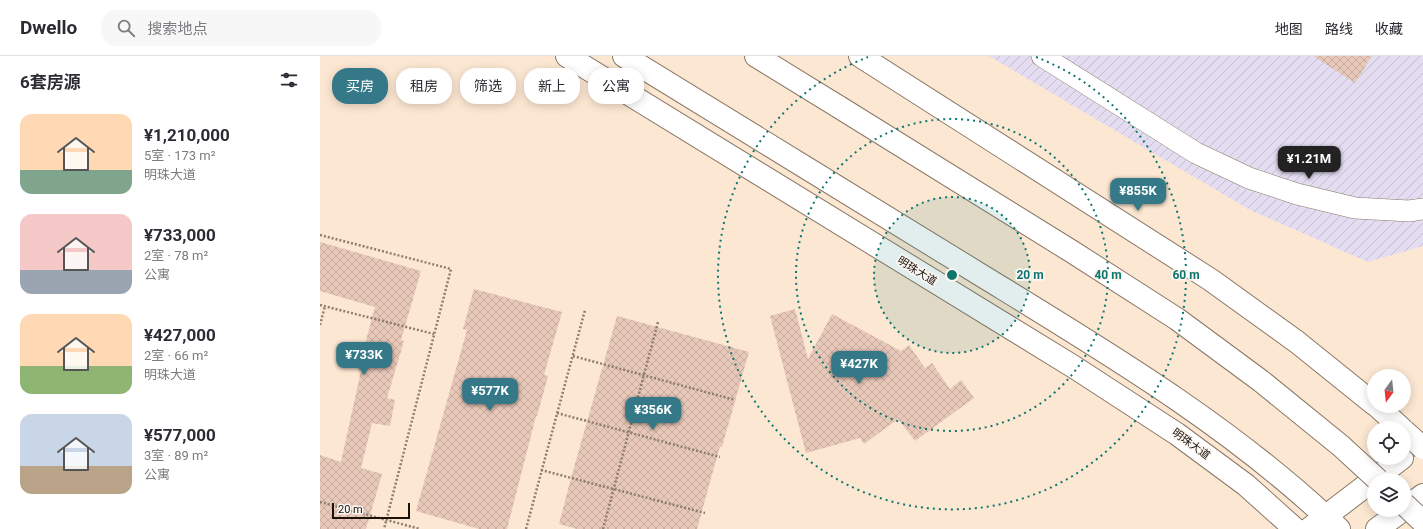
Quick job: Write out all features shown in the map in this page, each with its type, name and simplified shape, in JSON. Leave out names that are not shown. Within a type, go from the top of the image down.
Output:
[{"type":"main road","name":"明珠大道","points":[[567,56],[1074,367],[1171,430],[1246,485],[1295,529]]},
{"type":"main road","points":[[624,56],[1094,344],[1194,411],[1260,461],[1324,525],[1394,465]]},
{"type":"main road","points":[[756,56],[1071,251],[1177,319],[1261,381],[1341,446],[1370,473]]},
{"type":"main road","points":[[866,60],[1211,280],[1296,342],[1367,398]]},
{"type":"main road","points":[[1385,413],[1393,421]]},
{"type":"main road","points":[[1411,437],[1423,448]]},
{"type":"main road","points":[[1411,451],[1423,442]]},
{"type":"main road","points":[[1411,504],[1423,495]]},
{"type":"main road","points":[[1411,511],[1423,522]]},
{"type":"main road","points":[[1377,529],[1393,517]]},
{"type":"street","points":[[1042,56],[1196,152],[1249,178],[1297,194],[1355,208],[1409,211],[1423,209]]},
{"type":"path","points":[[320,235],[451,269],[384,529]]},
{"type":"path","points":[[320,305],[434,334]]},
{"type":"path","points":[[320,325],[325,306]]},
{"type":"path","points":[[526,529],[585,310]]},
{"type":"path","points":[[603,529],[658,322]]},
{"type":"path","points":[[573,356],[735,400]]},
{"type":"path","points":[[557,413],[720,457]]},
{"type":"path","points":[[542,470],[705,513]]},
{"type":"path","points":[[320,502],[420,529]]},
{"type":"shaded area","points":[[989,56],[1423,56],[1423,246],[1368,262],[1250,210]]},
{"type":"building","points":[[1313,56],[1372,56],[1355,83]]},
{"type":"building","points":[[320,242],[421,271],[401,340],[404,341],[387,398],[395,400],[390,426],[372,423],[361,468],[382,474],[366,529],[320,529],[320,455],[341,462],[361,371],[358,370],[375,307],[320,291]]},
{"type":"building","points":[[474,289],[562,312],[544,375],[548,376],[536,416],[507,529],[479,529],[416,511],[467,330],[463,329]]},
{"type":"building","points":[[795,309],[808,359],[832,314],[901,351],[909,345],[925,368],[932,363],[950,389],[961,380],[974,398],[915,441],[898,419],[864,444],[860,438],[806,453],[770,316]]},
{"type":"building","points":[[617,316],[749,352],[722,447],[720,446],[697,529],[577,529],[559,524]]}]
